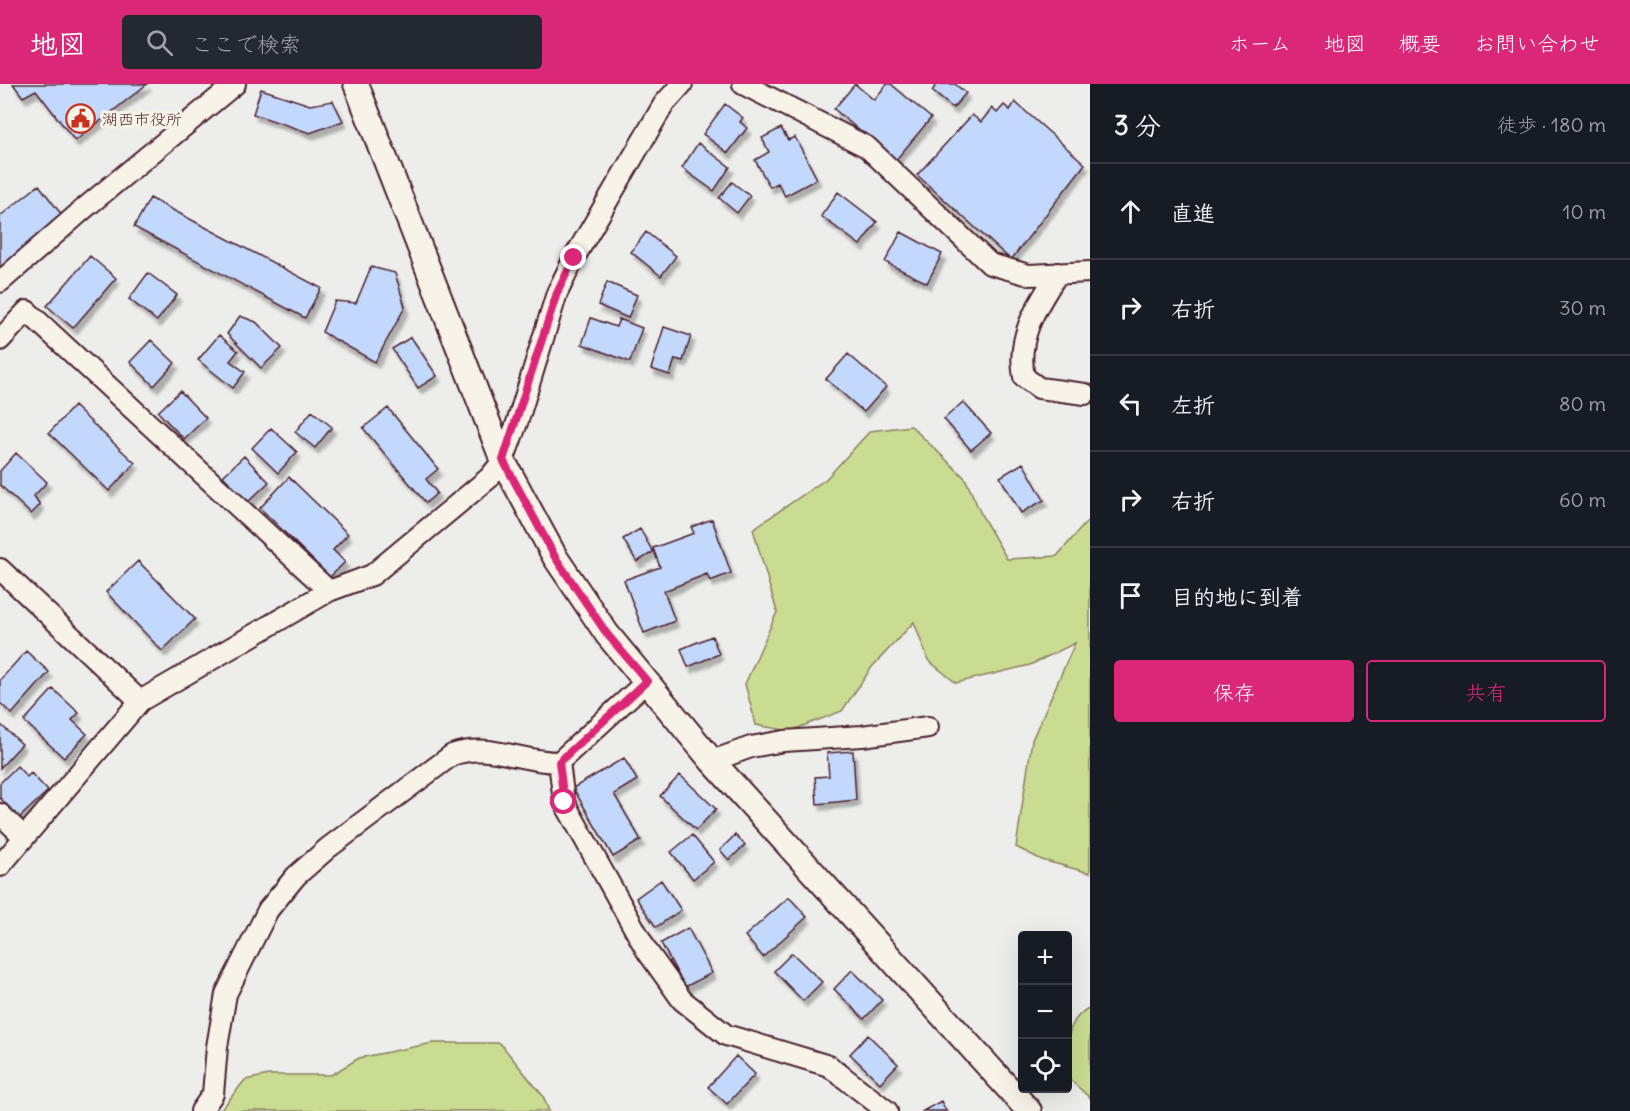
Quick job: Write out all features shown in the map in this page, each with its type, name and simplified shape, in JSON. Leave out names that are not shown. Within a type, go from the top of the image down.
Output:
[{"type":"street","points":[[0,282],[86,207],[235,84]]},
{"type":"street","points":[[356,84],[503,460],[555,557],[607,634],[712,761],[1029,1111]]},
{"type":"street","points":[[0,866],[23,836],[140,701],[329,591],[372,575],[489,478],[503,460],[557,293],[574,258],[664,104],[682,84]]},
{"type":"street","points":[[743,84],[867,147],[990,264],[1029,275],[1090,272]]},
{"type":"street","points":[[1058,273],[1031,315],[1021,360],[1024,377],[1040,388],[1085,394]]},
{"type":"street","points":[[0,340],[27,311],[329,591]]},
{"type":"street","points":[[0,569],[140,701]]},
{"type":"street","points":[[201,1111],[213,1094],[217,1047],[226,994],[268,910],[296,876],[336,841],[452,755],[472,748],[539,762],[559,762],[647,681]]},
{"type":"street","points":[[712,761],[751,747],[784,741],[862,736],[928,727]]},
{"type":"street","points":[[559,762],[564,802],[647,951],[682,1000],[726,1035],[829,1066],[887,1111]]},
{"type":"street","points":[[0,814],[23,836]]},
{"type":"green space","points":[[911,426],[965,478],[982,516],[1007,559],[1057,556],[1090,518],[1090,873],[1042,860],[1016,847],[1032,740],[1075,643],[1030,665],[956,683],[928,660],[914,622],[872,667],[842,711],[790,731],[756,725],[745,684],[777,612],[753,529],[826,479],[870,431]]},
{"type":"green space","points":[[1090,1007],[1090,1098],[1072,1082],[1072,1026],[1081,1013]]},
{"type":"green space","points":[[433,1043],[500,1043],[543,1096],[549,1111],[220,1111],[245,1080],[269,1075],[331,1075],[359,1058]]},
{"type":"building","name":"湖西市役所","points":[[13,84],[147,84],[75,141],[36,90],[23,97]]},
{"type":"building","points":[[855,84],[874,100],[887,84],[891,84],[931,118],[895,161],[834,109]]},
{"type":"building","points":[[937,84],[955,84],[966,93],[953,108],[932,91]]},
{"type":"building","points":[[261,89],[310,105],[333,101],[343,121],[310,133],[253,114]]},
{"type":"building","points":[[1015,102],[1085,164],[1011,260],[917,175],[972,115],[981,122],[992,108],[997,113],[1004,105],[1010,110]]},
{"type":"building","points":[[725,104],[743,118],[740,122],[747,128],[728,153],[703,134]]},
{"type":"building","points":[[781,128],[788,140],[795,137],[817,179],[785,196],[778,183],[770,187],[755,160],[769,152],[762,138]]},
{"type":"building","points":[[698,143],[730,167],[714,191],[682,168]]},
{"type":"building","points":[[732,182],[750,196],[737,213],[719,198]]},
{"type":"building","points":[[39,185],[64,218],[0,269],[0,216]]},
{"type":"building","points":[[838,192],[877,222],[860,245],[821,216]]},
{"type":"building","points":[[150,198],[321,288],[305,318],[134,227]]},
{"type":"building","points":[[646,232],[676,256],[661,276],[631,252]]},
{"type":"building","points":[[901,232],[942,254],[927,283],[885,262]]},
{"type":"building","points":[[90,256],[116,278],[73,328],[47,306]]},
{"type":"building","points":[[371,267],[395,273],[405,307],[375,362],[322,332],[335,301],[356,303]]},
{"type":"building","points":[[148,273],[177,295],[157,321],[129,299]]},
{"type":"building","points":[[607,282],[637,295],[628,318],[598,305]]},
{"type":"building","points":[[240,316],[256,322],[282,348],[261,368],[227,334]]},
{"type":"building","points":[[591,318],[616,327],[619,319],[642,328],[630,362],[582,344]]},
{"type":"building","points":[[664,327],[691,336],[683,361],[675,359],[670,375],[651,369]]},
{"type":"building","points":[[219,335],[238,351],[230,361],[245,372],[233,388],[198,360]]},
{"type":"building","points":[[411,337],[437,376],[418,388],[392,349]]},
{"type":"building","points":[[151,340],[175,363],[154,386],[130,362]]},
{"type":"building","points":[[848,354],[886,387],[864,412],[826,379]]},
{"type":"building","points":[[180,391],[206,418],[184,439],[158,412]]},
{"type":"building","points":[[963,402],[991,433],[971,450],[944,419]]},
{"type":"building","points":[[74,406],[135,463],[109,491],[49,433]]},
{"type":"building","points":[[388,408],[438,469],[426,479],[437,493],[426,503],[363,428]]},
{"type":"building","points":[[312,411],[332,427],[315,448],[295,432]]},
{"type":"building","points":[[271,428],[297,452],[278,473],[252,448]]},
{"type":"building","points":[[16,453],[47,482],[34,496],[40,505],[31,514],[0,485],[0,471]]},
{"type":"building","points":[[244,456],[269,482],[248,502],[223,476]]},
{"type":"building","points":[[1023,463],[1044,500],[1021,513],[1000,477]]},
{"type":"building","points":[[289,477],[348,534],[333,550],[345,562],[330,577],[260,508]]},
{"type":"building","points":[[712,519],[731,573],[710,581],[707,574],[664,591],[675,621],[644,633],[624,580],[660,567],[653,548],[694,533],[691,527]]},
{"type":"building","points":[[640,529],[653,552],[637,562],[623,539]]},
{"type":"building","points":[[138,561],[195,619],[162,651],[106,592]]},
{"type":"building","points":[[712,636],[719,654],[688,667],[681,649]]},
{"type":"building","points":[[26,651],[49,672],[12,714],[0,703],[0,680]]},
{"type":"building","points":[[53,689],[79,713],[72,720],[87,734],[64,758],[24,721]]},
{"type":"building","points":[[0,724],[22,744],[0,768]]},
{"type":"building","points":[[853,751],[856,800],[817,804],[815,777],[829,776],[827,753]]},
{"type":"building","points":[[624,758],[637,780],[614,794],[641,840],[613,857],[573,788]]},
{"type":"building","points":[[17,766],[27,777],[31,773],[48,791],[19,818],[0,798],[0,783]]},
{"type":"building","points":[[680,775],[716,809],[696,830],[660,796]]},
{"type":"building","points":[[692,835],[714,862],[693,879],[671,852]]},
{"type":"building","points":[[735,835],[745,845],[729,860],[720,850]]},
{"type":"building","points":[[661,880],[681,910],[656,927],[636,898]]},
{"type":"building","points":[[789,897],[807,917],[763,957],[745,936]]},
{"type":"building","points":[[688,928],[712,973],[685,987],[661,943]]},
{"type":"building","points":[[792,953],[822,982],[803,1001],[774,971]]},
{"type":"building","points":[[852,970],[882,1000],[864,1019],[834,989]]},
{"type":"building","points":[[868,1035],[898,1064],[880,1083],[850,1054]]},
{"type":"building","points":[[736,1056],[755,1074],[727,1104],[708,1087]]},
{"type":"building","points":[[941,1101],[946,1111],[923,1111]]},
{"type":"place","name":"湖西市役所","points":[[81,119]]},
{"type":"route","points":[[564,802],[559,762],[647,681],[607,634],[555,557],[503,460],[518,420],[557,293],[574,258]]}]
